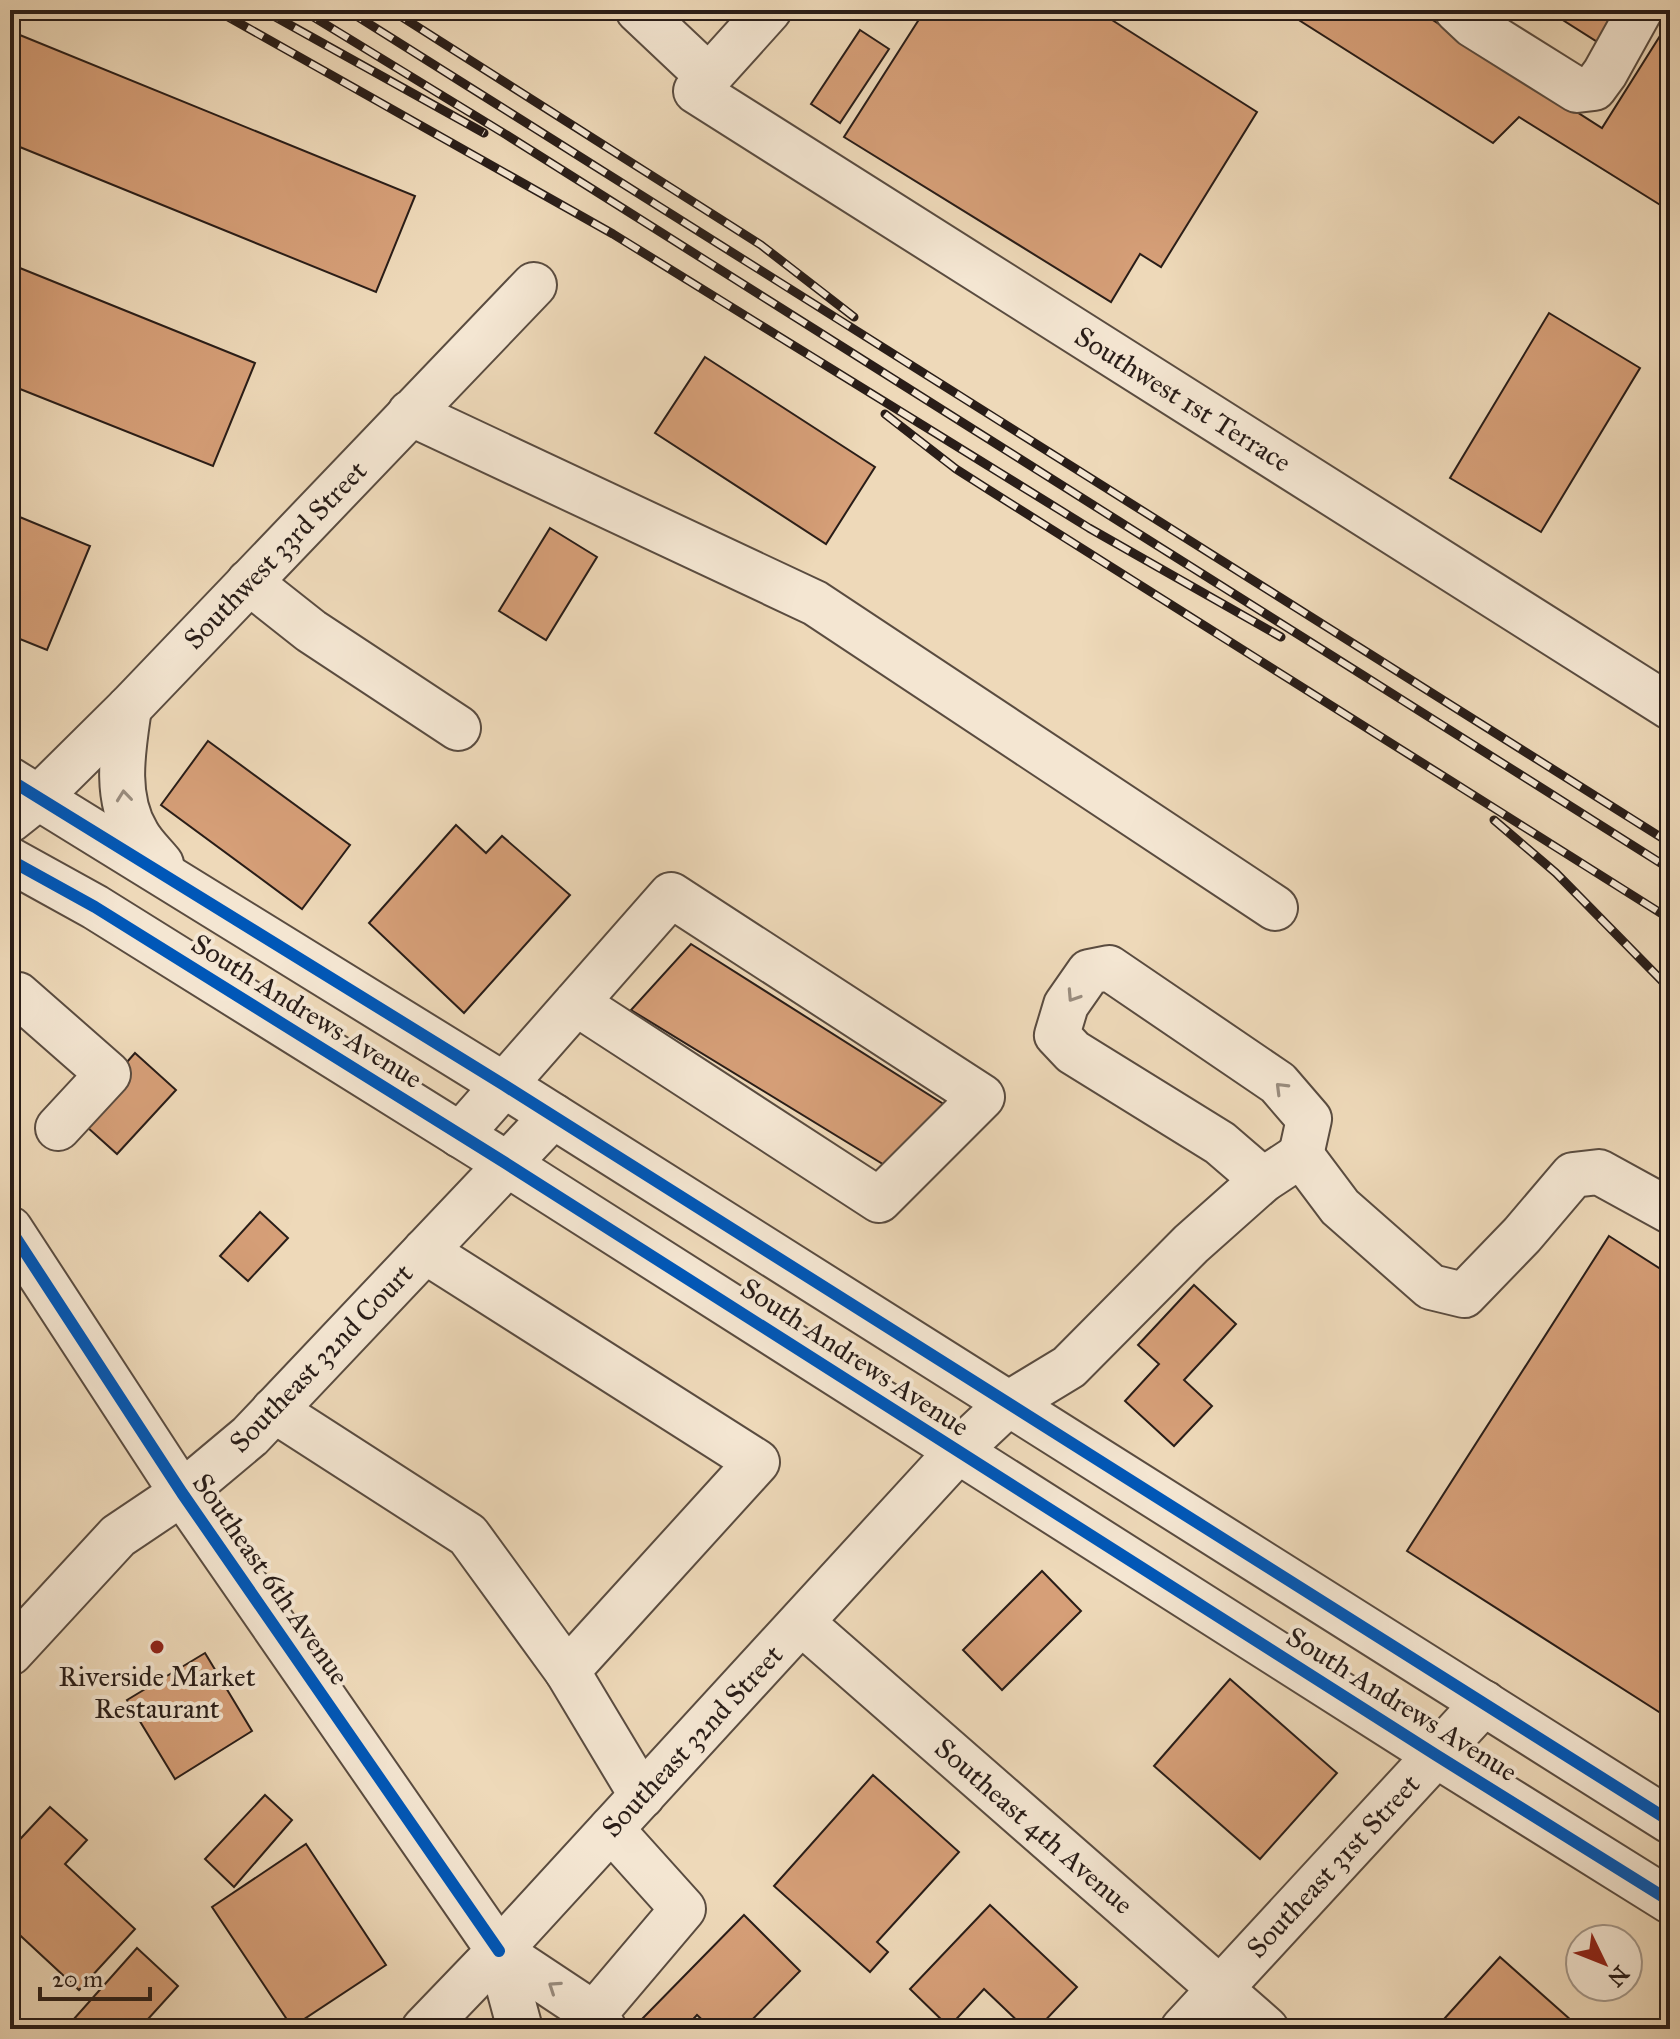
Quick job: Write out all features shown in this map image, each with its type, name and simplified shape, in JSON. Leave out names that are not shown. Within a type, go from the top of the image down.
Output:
[{"type":"street","name":"Southwest 1st Terrace","points":[[638,10],[703,84],[1670,707]]},
{"type":"street","points":[[703,84],[769,10]]},
{"type":"street","points":[[1457,10],[1473,25],[1577,90],[1594,88],[1640,10]]},
{"type":"street","name":"Southwest 33rd Street","points":[[20,799],[129,708],[534,285]]},
{"type":"street","points":[[410,413],[815,603],[1275,908]]},
{"type":"street","points":[[249,582],[311,631],[458,728]]},
{"type":"street","points":[[129,708],[123,749],[126,812],[138,836],[178,884]]},
{"type":"street","name":"South Andrews Avenue","points":[[20,799],[178,884],[504,1085],[1670,1821]]},
{"type":"street","name":"South Andrews Avenue","points":[[10,860],[95,907],[507,1164],[1670,1901]]},
{"type":"street","points":[[460,1135],[576,1003],[671,895],[982,1097],[879,1200],[576,1003]]},
{"type":"street","points":[[1263,1180],[1220,1143],[1073,1052],[1057,1035],[1066,1005],[1089,972],[1109,968],[1278,1083],[1309,1119],[1301,1155],[1340,1207],[1431,1287],[1464,1295],[1522,1235],[1573,1175],[1599,1172],[1670,1211]]},
{"type":"street","points":[[10,1000],[18,995],[108,1074],[58,1128]]},
{"type":"street","name":"Southeast 32nd Court","points":[[10,1653],[118,1536],[182,1493],[250,1436],[553,1116]]},
{"type":"street","name":"Southeast 32nd Street","points":[[424,2029],[958,1451],[1008,1404],[1069,1367],[1191,1244],[1263,1180],[1301,1155]]},
{"type":"street","name":"Southeast 6th Avenue","points":[[10,1229],[182,1493],[499,1951],[520,2029]]},
{"type":"street","points":[[425,1251],[757,1462],[567,1671]]},
{"type":"street","points":[[274,1410],[468,1535],[567,1671],[642,1796]]},
{"type":"street","name":"Southeast 4th Avenue","points":[[802,1623],[1266,2029]]},
{"type":"street","name":"Southeast 31st Street","points":[[1183,2029],[1484,1703]]},
{"type":"street","points":[[599,2021],[683,1909],[611,1829]]},
{"type":"street","name":"Southeast 6th Avenue","points":[[499,1951],[599,2021]]},
{"type":"building","points":[[925,10],[1096,10],[1257,112],[1161,267],[1140,254],[1111,302],[844,137]]},
{"type":"building","points":[[1283,10],[1417,10],[1602,128],[1670,20],[1670,211],[1519,117],[1493,143]]},
{"type":"building","points":[[1547,10],[1631,10],[1607,48]]},
{"type":"building","points":[[860,30],[889,49],[840,123],[811,104]]},
{"type":"building","points":[[10,31],[415,196],[376,292],[10,143]]},
{"type":"building","points":[[10,264],[255,363],[213,466],[10,385]]},
{"type":"building","points":[[1549,313],[1640,368],[1541,532],[1450,478]]},
{"type":"building","points":[[705,357],[875,467],[826,544],[655,433]]},
{"type":"building","points":[[10,513],[90,546],[47,650],[10,635]]},
{"type":"building","points":[[550,528],[597,557],[546,640],[499,611]]},
{"type":"building","points":[[208,741],[350,845],[302,909],[161,805]]},
{"type":"building","points":[[456,825],[486,853],[502,836],[570,895],[464,1013],[369,923]]},
{"type":"building","points":[[691,944],[945,1105],[886,1166],[631,1010]]},
{"type":"building","points":[[135,1053],[176,1090],[117,1154],[77,1118]]},
{"type":"building","points":[[260,1212],[288,1238],[248,1281],[220,1256]]},
{"type":"building","points":[[1609,1236],[1670,1275],[1670,1719],[1407,1551]]},
{"type":"building","points":[[1194,1285],[1236,1324],[1184,1380],[1212,1406],[1174,1446],[1125,1401],[1159,1364],[1138,1345]]},
{"type":"building","points":[[1042,1571],[1081,1611],[1002,1690],[963,1650]]},
{"type":"building","points":[[205,1653],[252,1731],[175,1779],[127,1700]]},
{"type":"building","points":[[1230,1679],[1337,1773],[1260,1859],[1154,1766]]},
{"type":"building","points":[[873,1775],[959,1852],[877,1942],[888,1952],[870,1972],[774,1886]]},
{"type":"building","points":[[265,1795],[292,1820],[234,1887],[205,1859]]},
{"type":"building","points":[[50,1807],[87,1840],[65,1864],[135,1929],[79,1990],[10,1926],[10,1850]]},
{"type":"building","points":[[306,1844],[386,1965],[292,2027],[212,1907]]},
{"type":"building","points":[[990,1905],[1077,1987],[1037,2029],[1026,2029],[984,1989],[949,2027],[910,1989]]},
{"type":"building","points":[[744,1915],[800,1971],[743,2029],[712,2029],[697,2015],[684,2029],[653,2029],[642,2019]]},
{"type":"building","points":[[137,1948],[178,1986],[139,2029],[65,2029]]},
{"type":"building","points":[[1500,1957],[1581,2029],[1435,2029]]},
{"type":"railway","points":[[216,10],[613,234],[1089,528],[1281,637]]},
{"type":"railway","points":[[263,10],[484,133]]},
{"type":"railway","points":[[302,10],[505,134],[1670,869]]},
{"type":"railway","points":[[347,10],[1670,843]]},
{"type":"railway","points":[[391,10],[761,245],[854,317]]},
{"type":"railway","points":[[885,414],[956,469],[1670,919]]},
{"type":"railway","points":[[1494,820],[1556,873],[1670,989]]},
{"type":"cycle path","points":[[10,780],[504,1085],[1670,1821]]},
{"type":"cycle path","points":[[10,860],[95,907],[507,1164],[1670,1901]]},
{"type":"cycle path","points":[[10,1229],[182,1493],[499,1951]]},
{"type":"place","name":"Riverside Market Restaurant","points":[[157,1647]]}]
